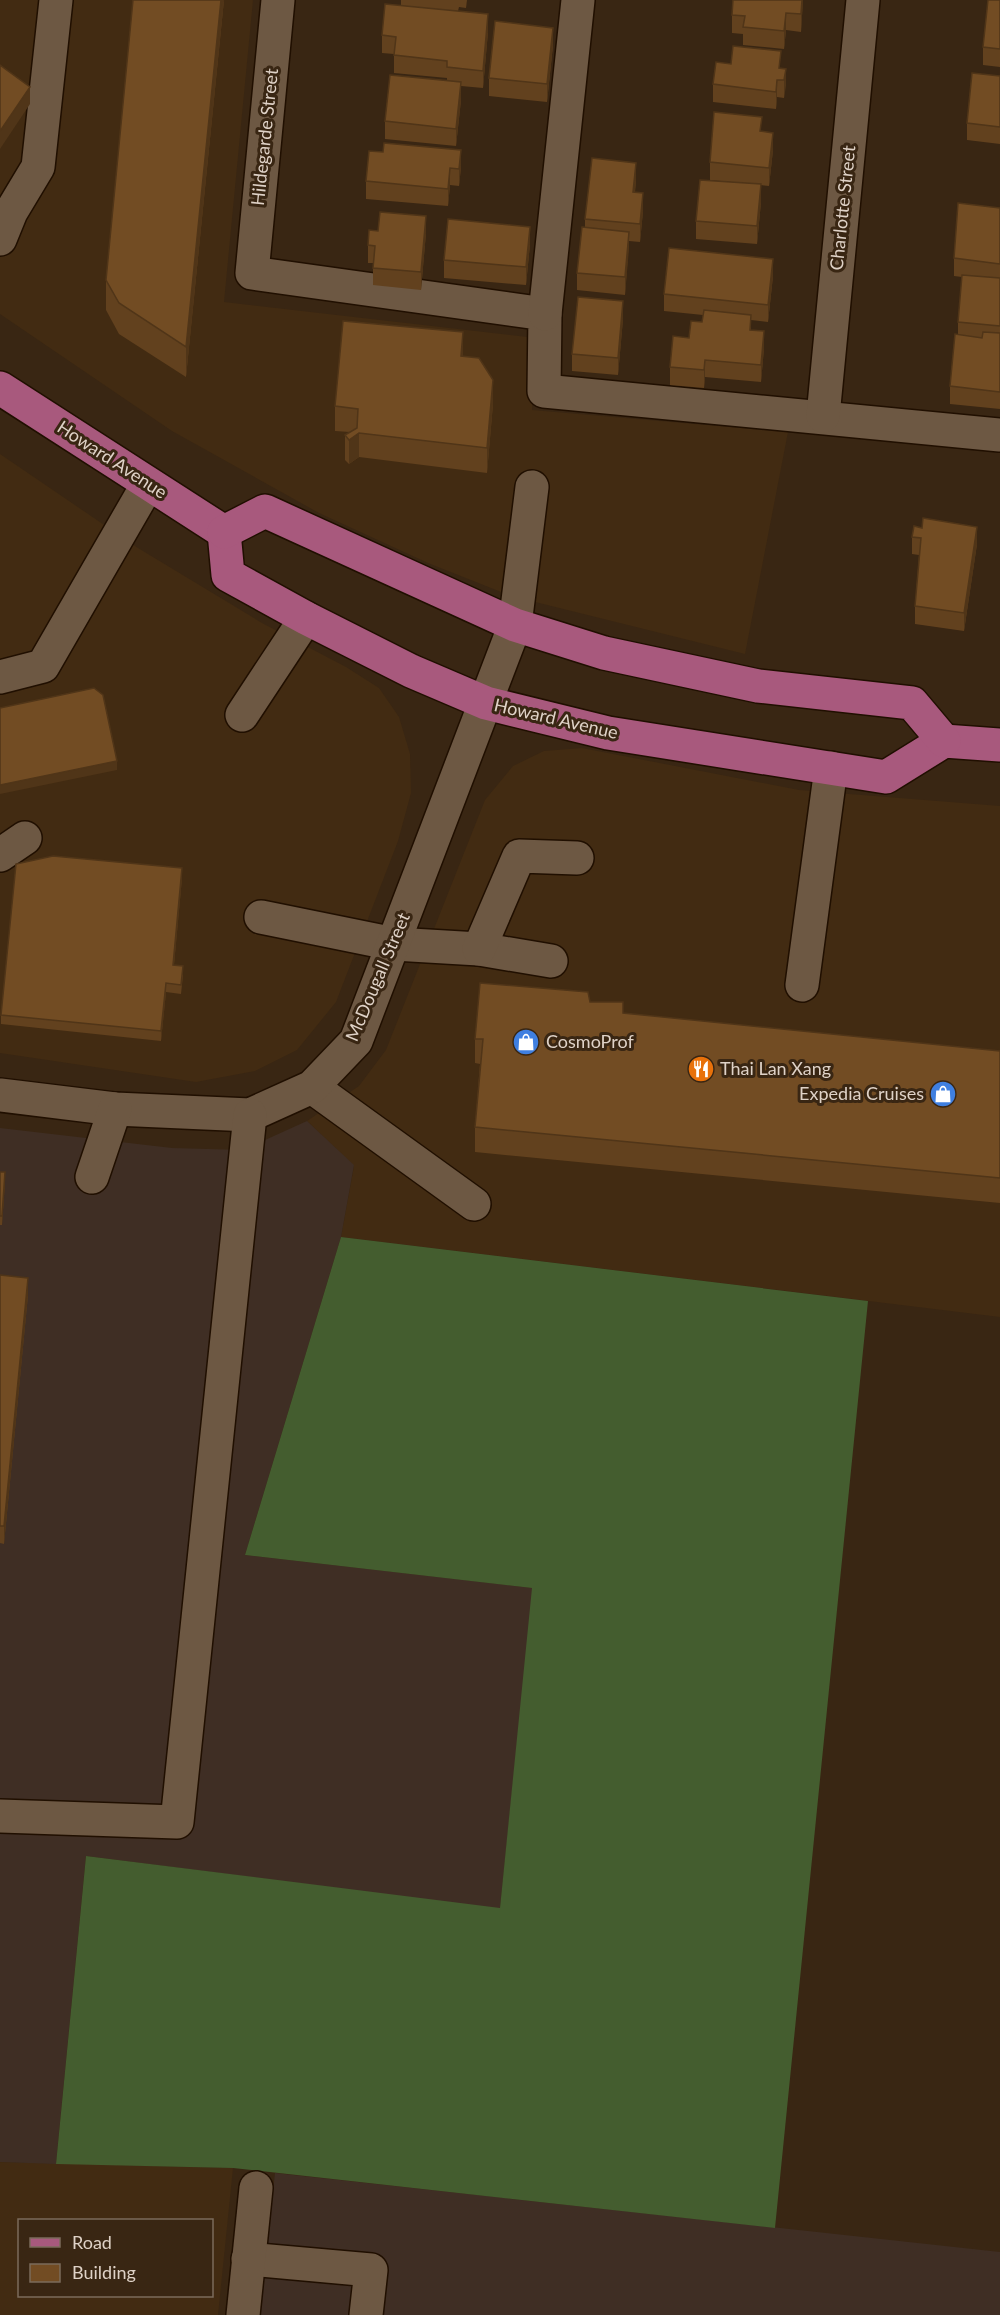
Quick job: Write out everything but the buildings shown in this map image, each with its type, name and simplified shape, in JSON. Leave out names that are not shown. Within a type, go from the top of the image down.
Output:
[{"type":"main road","name":"Howard Avenue","points":[[0,387],[224,532],[228,575],[306,618],[411,671],[486,703],[608,733],[886,777],[944,741]]},
{"type":"main road","points":[[224,532],[265,511],[515,625],[621,657],[758,686],[912,703],[944,741],[1000,745]]},
{"type":"street","points":[[0,239],[11,212],[38,167],[56,0]]},
{"type":"street","name":"Hildegarde Street","points":[[279,0],[252,273],[545,314]]},
{"type":"street","points":[[578,0],[545,314],[544,391],[823,416],[1000,435]]},
{"type":"street","name":"Charlotte Street","points":[[823,416],[863,0]]},
{"type":"street","points":[[0,677],[43,666],[148,484]]},
{"type":"street","name":"McDougall Street","points":[[0,1095],[115,1109],[250,1115],[312,1087],[356,1041],[515,625],[532,487]]},
{"type":"street","points":[[242,716],[306,618]]},
{"type":"street","points":[[802,986],[831,768]]},
{"type":"street","points":[[479,948],[519,856],[577,858]]},
{"type":"street","points":[[261,917],[394,944],[479,948],[551,961]]},
{"type":"street","points":[[312,1087],[474,1204]]},
{"type":"street","points":[[92,1177],[115,1109]]},
{"type":"street","points":[[0,1816],[177,1822],[250,1115]]},
{"type":"street","points":[[243,2315],[256,2188]]},
{"type":"street","points":[[248,2259],[371,2270],[366,2315]]},
{"type":"shaded area","points":[[0,0],[253,0],[224,302],[536,338],[532,410],[788,432],[745,654],[511,596],[428,563],[319,513],[172,431],[0,314]]},
{"type":"shaded area","points":[[0,454],[138,548],[262,623],[346,667],[379,688],[399,717],[410,754],[411,793],[398,841],[336,1002],[297,1050],[255,1071],[196,1082],[0,1053]]},
{"type":"shaded area","points":[[582,748],[799,790],[1000,806],[1000,1317],[341,1237],[354,1166],[307,1121],[359,1086],[386,1050],[485,800],[513,766],[544,751]]},
{"type":"shaded area","points":[[307,1121],[354,1165],[341,1237],[245,1555],[533,1588],[500,1909],[86,1856],[56,2164],[0,2162],[0,1128],[172,1148],[243,1150]]},
{"type":"shaded area","points":[[0,2162],[233,2168],[218,2315],[0,2315]]},
{"type":"shaded area","points":[[275,2173],[1000,2252],[1000,2315],[260,2315]]},
{"type":"green space","points":[[341,1237],[868,1301],[775,2228],[233,2168],[56,2164],[86,1856],[500,1908],[532,1588],[245,1555]]},
{"type":"place","name":"CosmoProf","points":[[526,1042]]},
{"type":"place","name":"Thai Lan Xang","points":[[701,1069]]},
{"type":"place","name":"Expedia Cruises","points":[[943,1094]]}]
